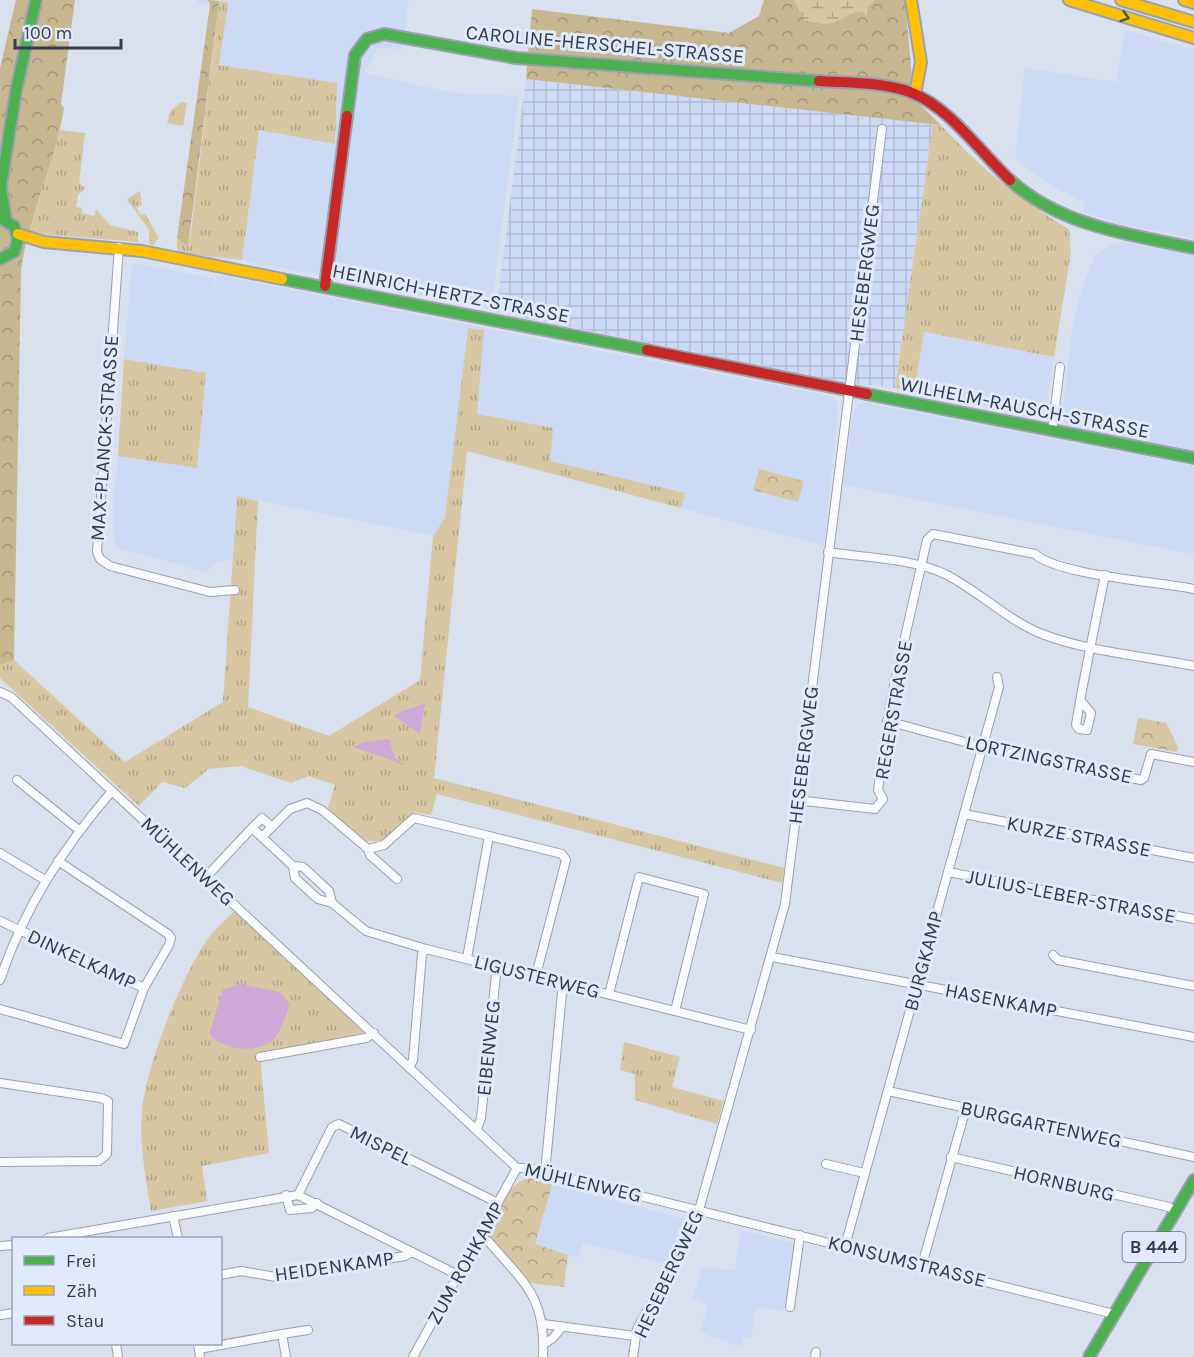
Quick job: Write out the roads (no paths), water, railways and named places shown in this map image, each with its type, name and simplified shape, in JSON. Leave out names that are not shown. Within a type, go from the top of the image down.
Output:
[{"type":"main road","points":[[2,262],[16,249],[18,234],[14,225],[3,219],[1,190],[16,91],[36,0]]},
{"type":"main road","points":[[911,0],[921,62],[915,94],[946,116],[998,171],[1046,206],[1096,228],[1194,248]]},
{"type":"main road","points":[[1069,0],[1194,38]]},
{"type":"main road","points":[[1121,0],[1194,22]]},
{"type":"main road","points":[[1185,0],[1194,3]]},
{"type":"main road","name":"CAROLINE-HERSCHEL-STRASSE","points":[[324,286],[355,55],[367,39],[376,36],[384,34],[516,58],[871,85],[915,94]]},
{"type":"main road","name":"HEINRICH-HERTZ-STRASSE","points":[[18,234],[44,242],[119,247],[849,391]]},
{"type":"main road","name":"HEINRICH-HERTZ-STRASSE","points":[[16,249],[44,242]]},
{"type":"main road","name":"WILHELM-RAUSCH-STRASSE","points":[[849,391],[1194,458]]},
{"type":"main road","name":"B 444","points":[[1089,1357],[1194,1180]]},
{"type":"street","name":"HESEBERGWEG","points":[[633,1357],[634,1336],[682,1248],[699,1210],[772,957],[785,904],[796,800],[882,129]]},
{"type":"street","name":"MAX-PLANCK-STRASSE","points":[[119,247],[97,552],[100,559],[110,566],[210,592],[235,590]]},
{"type":"street","points":[[1052,431],[1060,367]]},
{"type":"street","name":"REGERSTRASSE","points":[[796,800],[875,809],[883,799],[878,790],[887,721],[927,540],[936,534],[1035,554],[1043,562],[1194,590]]},
{"type":"street","points":[[828,552],[921,566],[958,581],[1029,628],[1058,639],[1194,666]]},
{"type":"street","points":[[1081,701],[1105,575]]},
{"type":"street","name":"BURGKAMP","points":[[845,1246],[999,687],[997,677]]},
{"type":"street","name":"MÜHLENWEG","points":[[0,692],[11,697],[517,1168],[699,1210]]},
{"type":"street","name":"LORTZINGSTRASSE","points":[[887,721],[982,746],[1141,780],[1144,778],[1151,754],[1194,762]]},
{"type":"street","points":[[17,780],[79,830]]},
{"type":"street","points":[[0,980],[19,930],[45,880],[79,830],[112,791]]},
{"type":"street","points":[[262,837],[290,809],[307,803],[322,810],[368,849],[370,855],[397,879]]},
{"type":"street","name":"KURZE STRASSE","points":[[964,814],[1194,858]]},
{"type":"street","points":[[205,878],[262,818],[272,827]]},
{"type":"street","points":[[368,849],[384,845],[414,818],[562,854],[566,860],[536,975]]},
{"type":"street","name":"LIGUSTERWEG","points":[[252,828],[293,866],[303,867],[329,891],[332,903]]},
{"type":"street","points":[[467,958],[489,836]]},
{"type":"street","points":[[0,853],[45,880]]},
{"type":"street","name":"DINKELKAMP","points":[[0,1009],[124,1044],[144,988],[171,938],[58,861]]},
{"type":"street","name":"LIGUSTERWEG","points":[[293,866],[295,878],[318,899],[332,903],[366,931],[426,949],[751,1030]]},
{"type":"street","name":"JULIUS-LEBER-STRASSE","points":[[948,872],[1194,919]]},
{"type":"street","points":[[609,994],[639,877],[704,894],[675,1011]]},
{"type":"street","name":"DINKELKAMP","points":[[0,921],[144,988]]},
{"type":"street","points":[[410,1067],[413,1060],[422,954],[426,949]]},
{"type":"street","points":[[1053,955],[1058,960],[1194,986]]},
{"type":"street","name":"HASENKAMP","points":[[772,957],[1194,1037]]},
{"type":"street","name":"EIBENWEG","points":[[477,1129],[481,1118],[497,965]]},
{"type":"street","points":[[545,1173],[563,982]]},
{"type":"street","points":[[260,1058],[366,1038],[374,1033]]},
{"type":"street","points":[[0,1083],[101,1098],[108,1101],[110,1108],[107,1154],[99,1161],[0,1162]]},
{"type":"street","name":"BURGGARTENWEG","points":[[888,1091],[1194,1157]]},
{"type":"street","points":[[922,1265],[966,1108]]},
{"type":"street","name":"MISPEL","points":[[298,1195],[332,1126],[339,1124],[498,1203]]},
{"type":"street","name":"HORNBURG","points":[[951,1157],[1175,1211]]},
{"type":"street","points":[[826,1164],[864,1173]]},
{"type":"street","name":"ZUM ROHKAMP","points":[[413,1357],[517,1168]]},
{"type":"street","points":[[286,1195],[290,1210],[312,1208],[317,1203]]},
{"type":"street","points":[[59,1237],[286,1195],[298,1195],[458,1275]]},
{"type":"street","name":"KONSUMSTRASSE","points":[[699,1210],[1114,1314]]},
{"type":"street","points":[[173,1216],[178,1237]]},
{"type":"street","points":[[790,1307],[800,1235]]},
{"type":"street","points":[[480,1236],[489,1242],[530,1291],[542,1315],[543,1357]]},
{"type":"street","name":"HEIDENKAMP","points":[[222,1275],[241,1272],[276,1277],[405,1256],[412,1252]]},
{"type":"street","points":[[543,1324],[634,1336]]},
{"type":"street","points":[[544,1344],[553,1338],[562,1327]]},
{"type":"street","points":[[199,1350],[308,1330]]},
{"type":"street","points":[[282,1334],[286,1357]]}]
